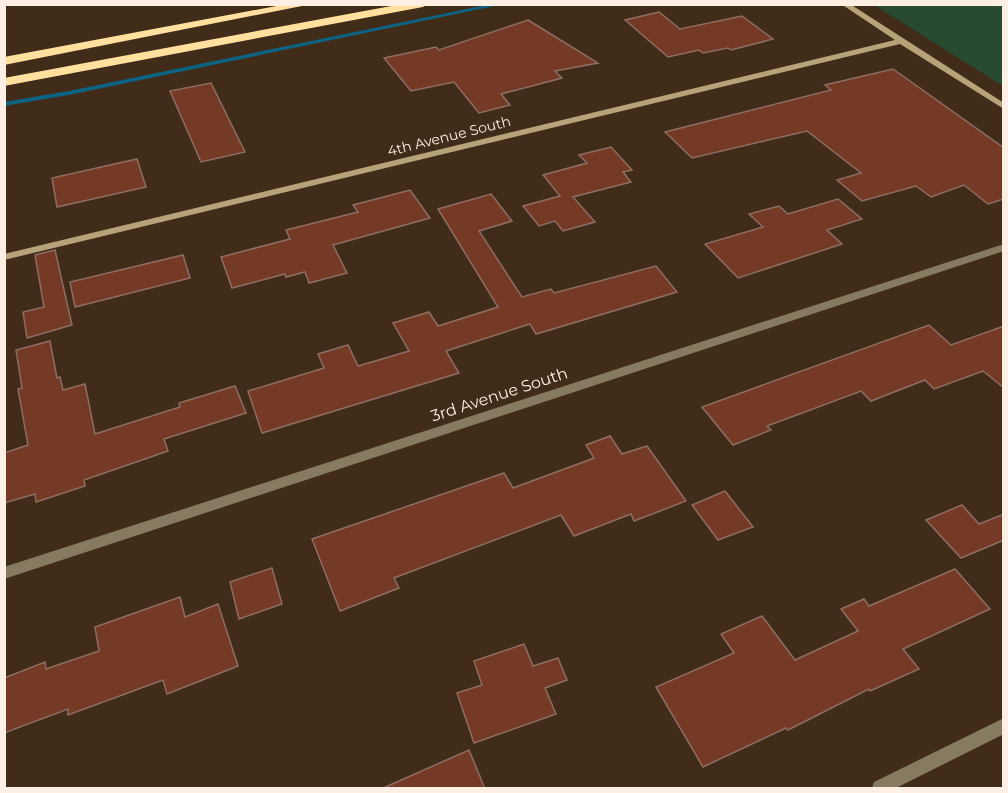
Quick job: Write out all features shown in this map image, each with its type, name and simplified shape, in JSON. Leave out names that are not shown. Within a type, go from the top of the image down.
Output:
[{"type":"highway","points":[[4,61],[307,4]]},
{"type":"highway","points":[[4,82],[423,4]]},
{"type":"street","points":[[844,4],[1004,107]]},
{"type":"street","name":"4th Avenue South","points":[[4,257],[901,41]]},
{"type":"street","name":"3rd Avenue South","points":[[4,573],[1004,247]]},
{"type":"street","points":[[880,789],[1004,725]]},
{"type":"green space","points":[[874,5],[1003,5],[1003,86]]},
{"type":"building","points":[[659,12],[680,29],[742,16],[773,39],[731,50],[728,48],[703,53],[699,50],[668,57],[625,20]]},
{"type":"building","points":[[528,20],[598,63],[555,71],[562,78],[501,94],[510,105],[479,113],[454,82],[411,91],[384,58],[436,47],[439,50]]},
{"type":"building","points":[[893,69],[1004,148],[1004,199],[988,204],[964,185],[931,197],[916,186],[862,201],[837,180],[861,173],[807,131],[692,158],[665,132],[831,90],[825,85]]},
{"type":"building","points":[[211,83],[245,152],[201,162],[170,91]]},
{"type":"building","points":[[611,147],[632,170],[623,172],[631,182],[573,197],[595,222],[563,231],[555,221],[539,226],[523,206],[560,196],[543,175],[587,163],[579,155]]},
{"type":"building","points":[[137,159],[146,187],[57,207],[52,178]]},
{"type":"building","points":[[410,190],[430,218],[333,245],[347,273],[309,283],[305,272],[286,277],[285,274],[232,288],[221,257],[290,239],[286,230],[358,212],[353,205]]},
{"type":"building","points":[[491,194],[512,221],[479,231],[522,297],[551,289],[554,293],[656,266],[677,292],[536,334],[530,324],[446,351],[459,373],[262,433],[248,391],[324,368],[318,354],[348,345],[358,366],[409,351],[393,323],[429,312],[438,326],[498,307],[438,209]]},
{"type":"building","points":[[838,199],[862,219],[827,230],[842,244],[738,278],[705,244],[763,227],[749,214],[779,206],[788,214]]},
{"type":"building","points":[[55,250],[72,325],[27,338],[23,312],[44,307],[35,255]]},
{"type":"building","points":[[183,255],[190,278],[75,307],[70,282]]},
{"type":"building","points":[[929,325],[951,345],[1004,326],[1004,388],[983,371],[934,389],[925,380],[871,401],[861,391],[767,426],[771,430],[733,445],[702,407]]},
{"type":"building","points":[[50,341],[57,378],[60,377],[63,390],[85,384],[95,434],[180,407],[179,403],[235,386],[246,413],[164,439],[168,451],[84,480],[85,486],[36,502],[35,494],[4,503],[4,453],[28,445],[18,389],[22,388],[16,350]]},
{"type":"building","points":[[610,436],[622,454],[647,446],[686,501],[634,521],[631,514],[574,536],[561,515],[394,578],[399,588],[340,611],[312,539],[504,473],[513,488],[594,458],[586,445]]},
{"type":"building","points":[[725,491],[753,527],[718,540],[692,505]]},
{"type":"building","points":[[962,505],[979,524],[1004,514],[1004,540],[961,558],[926,520]]},
{"type":"building","points":[[272,568],[282,604],[239,619],[230,582]]},
{"type":"building","points":[[955,569],[990,609],[903,649],[919,669],[870,691],[869,689],[788,730],[786,728],[703,767],[656,687],[734,653],[721,634],[762,616],[795,660],[858,631],[841,609],[864,599],[869,606]]},
{"type":"building","points":[[180,597],[185,617],[218,604],[238,666],[167,694],[163,680],[68,715],[68,709],[4,733],[4,678],[45,662],[46,669],[99,651],[95,627]]},
{"type":"building","points":[[524,644],[533,666],[558,658],[567,680],[545,688],[556,714],[474,743],[457,693],[482,685],[474,661]]},
{"type":"building","points":[[469,750],[485,789],[381,789]]},
{"type":"waterway","points":[[4,104],[69,93],[502,4]]}]
